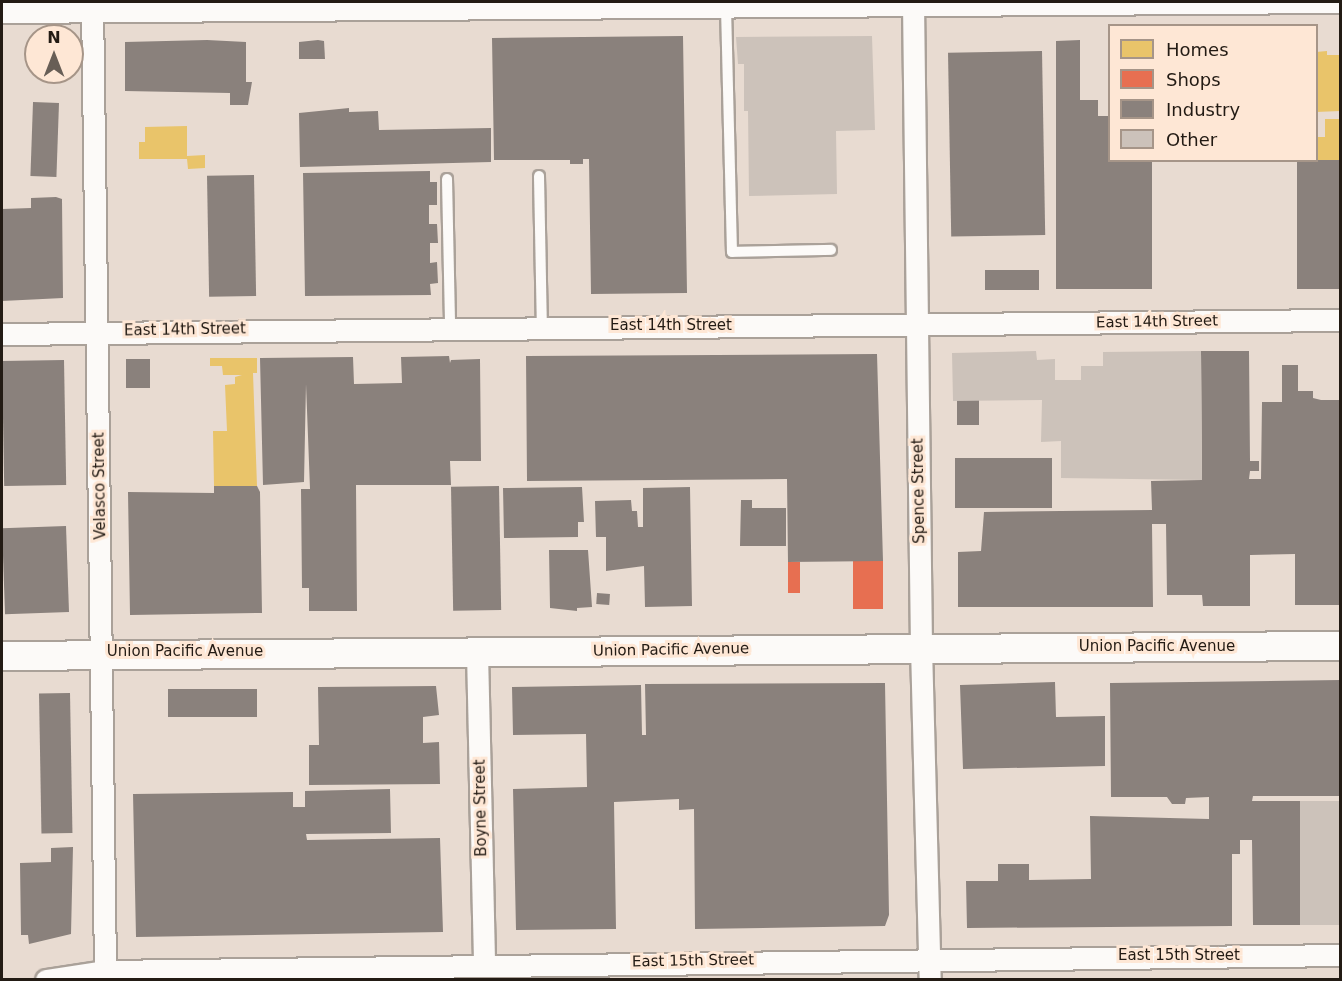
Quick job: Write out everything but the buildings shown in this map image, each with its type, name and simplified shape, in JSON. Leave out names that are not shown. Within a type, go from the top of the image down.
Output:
[{"type":"street","points":[[2,12],[92,7],[726,7],[1341,2]]},
{"type":"street","name":"Spence Street","points":[[913,4],[921,647],[930,980]]},
{"type":"street","name":"Velasco Street","points":[[92,7],[103,652],[105,971]]},
{"type":"street","name":"East 14th Street","points":[[2,334],[97,331],[1341,320]]},
{"type":"street","name":"Union Pacific Avenue","points":[[2,656],[103,652],[477,652],[921,647],[1341,646]]},
{"type":"street","name":"Boyne Street","points":[[477,652],[484,965]]},
{"type":"street","name":"East 15th Street","points":[[46,980],[105,971],[930,957],[1341,955]]},
{"type":"lane","points":[[726,7],[732,252],[831,250]]},
{"type":"lane","points":[[539,176],[542,327]]},
{"type":"lane","points":[[447,179],[450,328]]}]
